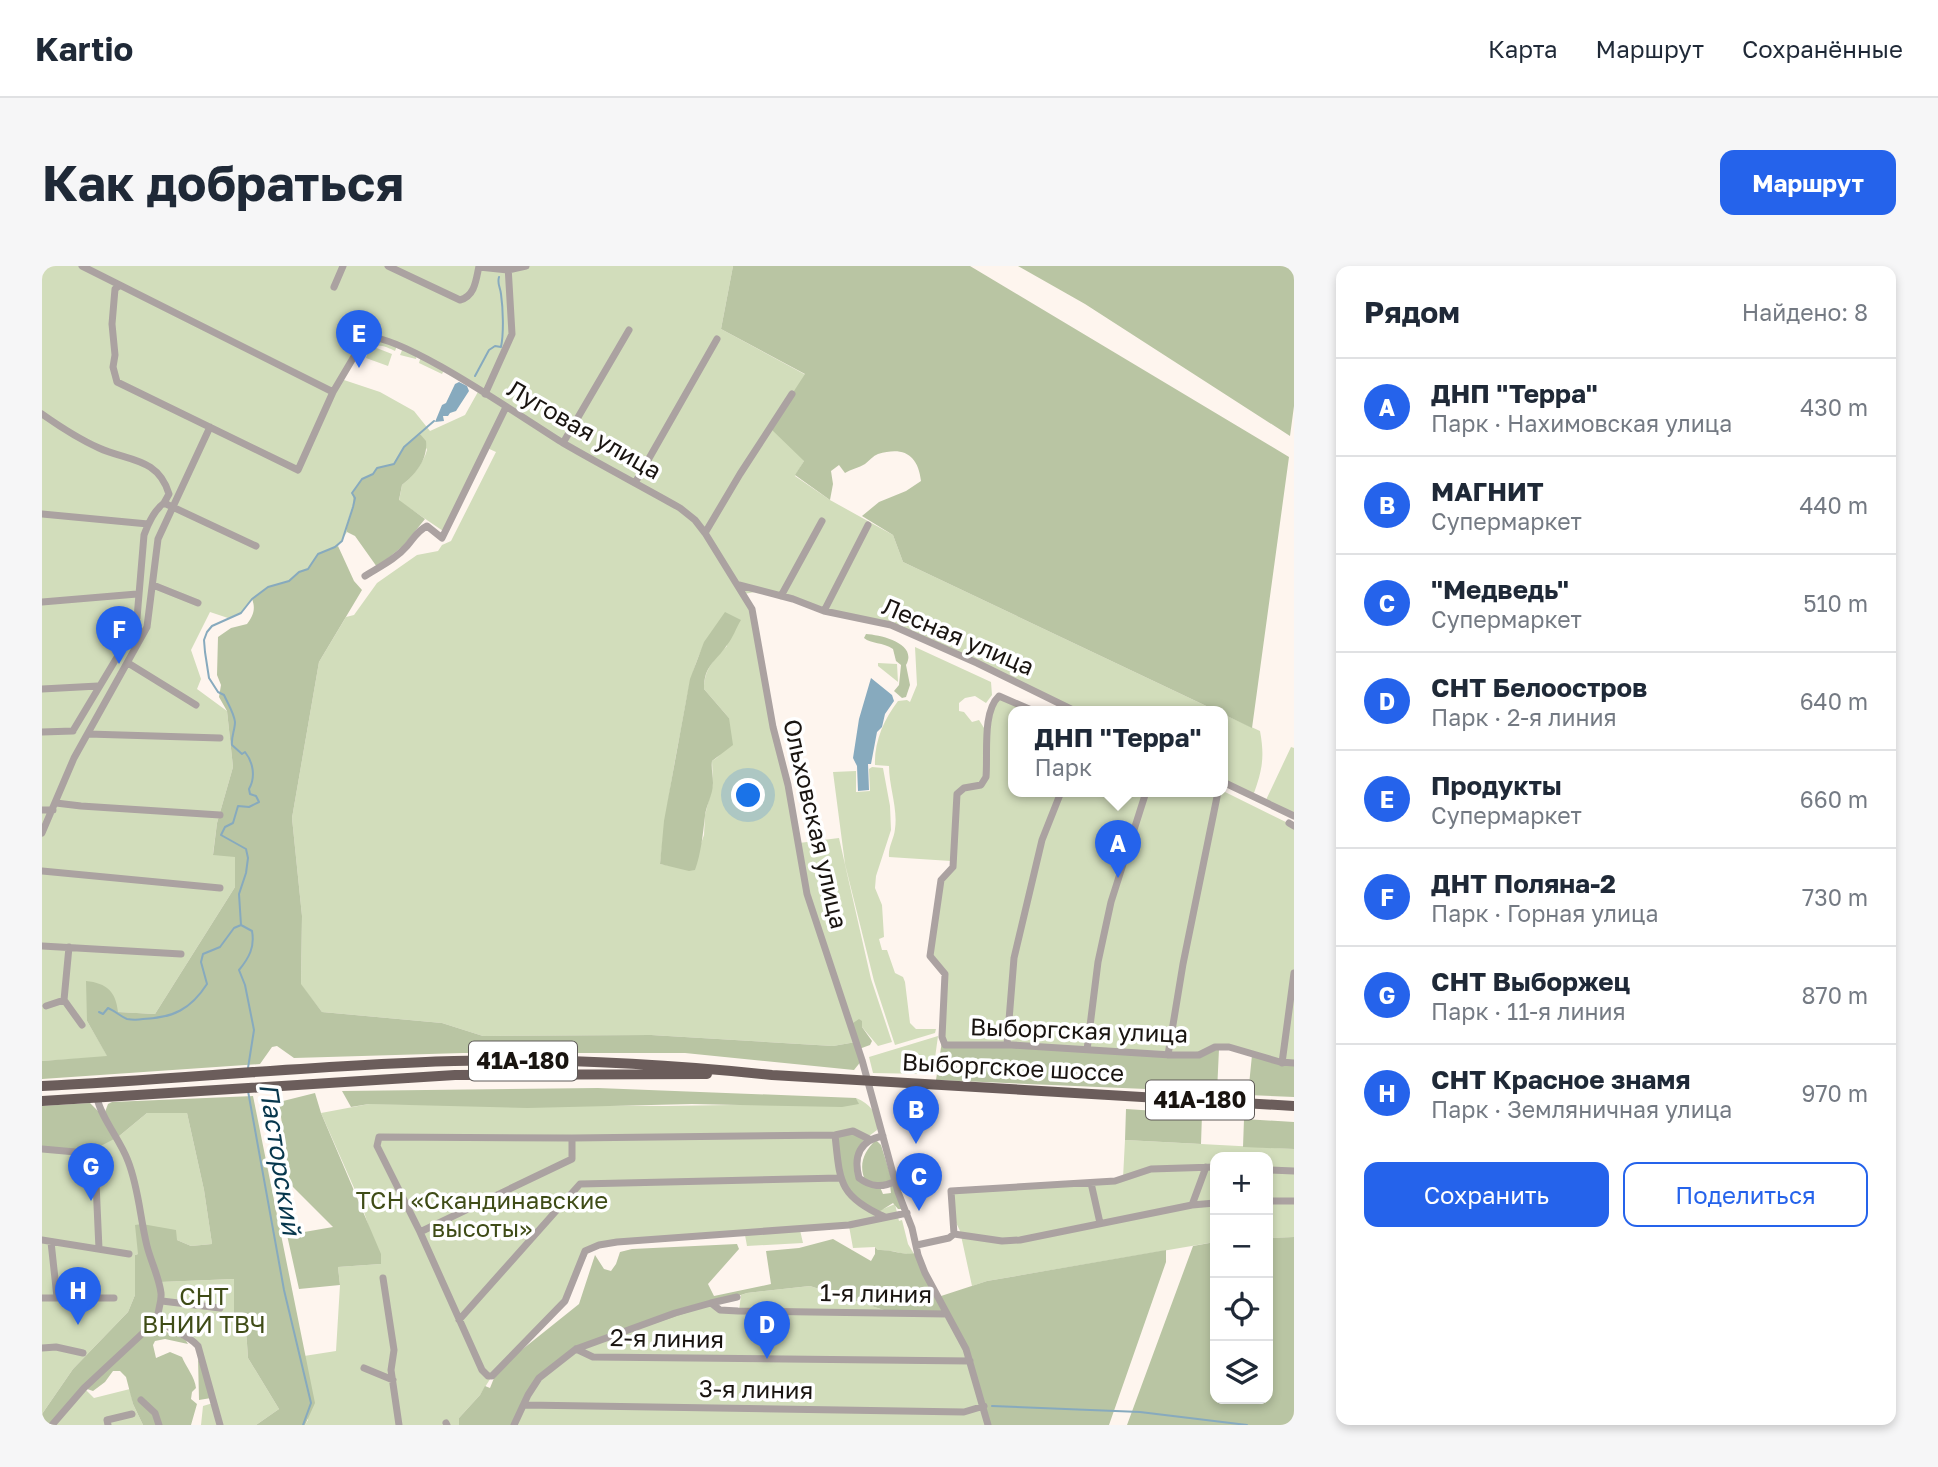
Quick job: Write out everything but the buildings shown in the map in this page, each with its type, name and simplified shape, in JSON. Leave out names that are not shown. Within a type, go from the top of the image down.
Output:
[{"type":"main road","name":"Выборгское шоссе","points":[[42,1086],[456,1061],[533,1061],[704,1068],[772,1075],[1294,1106]]},
{"type":"main road","name":"Выборгское шоссе","points":[[97,1098],[455,1075],[772,1075]]},
{"type":"main road","name":"41А-180","points":[[42,1101],[97,1098]]},
{"type":"street","points":[[334,287],[343,266]]},
{"type":"street","points":[[388,266],[460,300],[468,298],[473,290],[479,267],[526,266]]},
{"type":"street","points":[[84,267],[332,393],[298,470],[117,382],[113,367],[115,355],[112,324],[115,289],[119,286]]},
{"type":"street","points":[[485,394],[512,334],[508,268]]},
{"type":"street","points":[[563,443],[629,330]]},
{"type":"street","name":"Луговая улица","points":[[332,393],[365,338],[384,339],[419,356],[563,443],[680,508],[695,520],[705,533],[738,585]]},
{"type":"street","points":[[635,483],[717,339]]},
{"type":"street","points":[[705,533],[792,394]]},
{"type":"street","points":[[365,576],[407,547],[421,529],[427,526],[442,538],[506,407]]},
{"type":"street","points":[[42,414],[96,447],[146,463],[167,486],[169,494],[148,524],[142,546],[137,618],[125,644],[74,730],[42,732]]},
{"type":"street","points":[[42,833],[74,758],[147,627],[158,539],[210,427]]},
{"type":"street","points":[[164,503],[256,546]]},
{"type":"street","points":[[43,513],[148,524]]},
{"type":"street","points":[[781,596],[822,521]]},
{"type":"street","points":[[824,611],[868,526]]},
{"type":"street","points":[[153,585],[198,603]]},
{"type":"street","name":"Лесная улица","points":[[738,585],[824,611],[891,625],[1065,706]]},
{"type":"street","name":"Ольховская улица","points":[[738,585],[752,609],[807,894],[868,1080],[895,1181],[925,1273],[960,1335],[988,1425]]},
{"type":"street","points":[[42,602],[137,594]]},
{"type":"street","points":[[128,663],[196,705]]},
{"type":"street","points":[[42,689],[98,686]]},
{"type":"street","name":"Выборгская улица","points":[[1023,706],[999,696],[993,702],[988,716],[986,777],[981,785],[964,788],[957,794],[953,867],[941,880],[930,956],[945,974],[942,1037],[945,1045],[1007,1045],[1168,1055],[1199,1055],[1216,1047],[1282,1063],[1294,1063]]},
{"type":"street","points":[[88,734],[220,738]]},
{"type":"street","points":[[1228,784],[1294,816]]},
{"type":"street","points":[[1007,1045],[1014,958],[1042,840],[1059,797]]},
{"type":"street","points":[[1087,1050],[1098,962],[1111,902],[1144,797]]},
{"type":"street","points":[[1168,1055],[1183,964],[1217,797]]},
{"type":"street","points":[[42,810],[54,806],[81,806],[220,815]]},
{"type":"street","points":[[42,871],[220,888]]},
{"type":"street","points":[[42,946],[181,954]]},
{"type":"street","points":[[69,947],[64,1000],[82,1025]]},
{"type":"street","points":[[1282,1063],[1294,973]]},
{"type":"street","points":[[46,1006],[64,1000]]},
{"type":"street","points":[[52,1425],[84,1388],[158,1319],[162,1301],[159,1282],[147,1248],[133,1175],[119,1139],[97,1098]]},
{"type":"street","points":[[883,1136],[869,1139],[853,1131],[835,1135],[379,1137],[377,1146],[420,1232],[485,1375],[492,1376],[565,1301],[585,1251],[591,1247],[617,1242],[849,1225],[907,1213]]},
{"type":"street","points":[[835,1135],[842,1185],[852,1197],[885,1217]]},
{"type":"street","points":[[420,1232],[572,1159],[572,1138]]},
{"type":"street","points":[[869,1139],[856,1160],[859,1178],[866,1184],[875,1186],[888,1185],[895,1181]]},
{"type":"street","points":[[42,1149],[87,1153],[95,1161],[99,1249]]},
{"type":"street","points":[[954,1234],[951,1191],[1115,1181],[1151,1169],[1210,1167]]},
{"type":"street","points":[[1192,1205],[1210,1169]]},
{"type":"street","points":[[1273,1170],[1294,1171]]},
{"type":"street","points":[[459,1320],[580,1184],[840,1178]]},
{"type":"street","points":[[1091,1183],[1100,1223]]},
{"type":"street","points":[[1273,1201],[1294,1201]]},
{"type":"street","points":[[917,1245],[949,1238],[954,1234],[1002,1241],[1020,1240],[1210,1203]]},
{"type":"street","points":[[42,1240],[128,1254]]},
{"type":"street","points":[[51,1241],[57,1297]]},
{"type":"street","points":[[383,1278],[394,1350],[391,1370],[399,1425]]},
{"type":"street","points":[[42,1298],[114,1297]]},
{"type":"street","points":[[514,1425],[539,1378],[576,1349],[675,1313],[737,1297]]},
{"type":"street","points":[[162,1301],[220,1308]]},
{"type":"street","name":"1-я линия","points":[[711,1303],[720,1310],[947,1314]]},
{"type":"street","points":[[158,1319],[167,1328],[197,1344],[220,1425]]},
{"type":"street","points":[[42,1348],[56,1347],[83,1353]]},
{"type":"street","name":"2-я линия","points":[[576,1349],[593,1357],[970,1362]]},
{"type":"street","points":[[364,1368],[393,1380]]},
{"type":"street","points":[[141,1400],[155,1413],[159,1425]]},
{"type":"street","name":"3-я линия","points":[[525,1405],[964,1412],[984,1406]]},
{"type":"street","points":[[108,1425],[107,1420],[132,1413]]},
{"type":"green space","points":[[42,266],[733,266],[721,329],[806,375],[789,399],[804,461],[795,476],[830,500],[893,535],[903,562],[1206,706],[1064,706],[910,633],[760,591],[744,594],[751,607],[799,843],[839,838],[871,979],[892,1042],[878,1046],[862,1027],[862,1021],[856,1042],[833,1046],[651,1035],[483,1036],[442,1023],[322,1012],[301,985],[302,916],[292,818],[319,662],[346,617],[354,615],[377,583],[417,555],[438,551],[442,545],[451,541],[496,452],[485,447],[443,531],[399,501],[402,485],[417,469],[427,450],[420,434],[404,447],[394,464],[377,468],[373,474],[362,479],[352,492],[355,498],[347,532],[338,546],[318,554],[308,569],[299,572],[289,581],[268,587],[252,599],[241,613],[228,618],[210,612],[191,650],[201,679],[197,689],[227,711],[233,767],[217,823],[213,854],[235,856],[235,887],[155,1014],[117,1012],[87,1021],[108,1057],[42,1061]],"holes":[[[365,346],[369,349],[375,346],[395,351],[397,346],[403,348],[400,355],[416,359],[417,355],[421,356],[419,363],[442,374],[444,370],[479,390],[465,415],[430,431],[414,411],[380,392],[341,379],[355,353],[361,354]],[[715,628],[727,646],[710,666],[704,689],[729,718],[724,748],[712,761],[713,784],[705,815],[704,835],[698,852],[671,866],[660,864],[672,779],[696,663]]]},
{"type":"green space","points":[[733,266],[970,266],[1289,457],[1252,728],[1228,716],[1228,706],[1206,706],[903,562],[893,535],[862,516],[879,502],[906,491],[921,481],[913,459],[895,451],[878,454],[845,473],[839,465],[831,471],[833,484],[830,500],[795,475],[804,461],[770,428],[805,374],[721,329]]},
{"type":"green space","points":[[1018,266],[1294,266],[1294,406],[1290,436],[1085,304]]},
{"type":"green space","points":[[374,347],[392,354],[388,366],[366,358]]},
{"type":"green space","points":[[420,434],[426,441],[425,454],[416,471],[402,485],[399,500],[425,519],[403,546],[377,567],[355,536],[347,532],[353,503],[352,493],[362,479],[373,474],[377,468],[394,464],[404,447]]},
{"type":"green space","points":[[338,546],[354,581],[362,590],[319,662],[292,818],[302,916],[301,984],[322,1012],[442,1023],[483,1036],[651,1035],[833,1046],[856,1042],[850,1025],[859,1019],[872,1041],[870,1045],[859,1049],[862,1060],[854,1070],[685,1053],[463,1053],[294,1058],[277,1046],[272,1047],[260,1064],[42,1079],[42,1061],[107,1056],[87,1021],[86,981],[105,986],[113,994],[118,1012],[155,1014],[235,887],[235,857],[213,855],[217,823],[233,767],[227,711],[219,697],[221,685],[217,675],[218,637],[231,628],[247,624],[253,612],[252,599],[268,587],[289,581],[299,572],[308,569],[318,554]]},
{"type":"green space","points":[[725,612],[741,620],[729,642],[708,669],[704,689],[729,718],[733,745],[712,761],[713,787],[700,850],[695,870],[689,871],[660,864],[664,821],[690,679],[704,642]]},
{"type":"green space","points":[[866,634],[889,639],[907,651],[906,665],[910,685],[906,697],[902,698],[894,691],[899,685],[901,665],[896,661],[893,649],[867,640],[864,638]]},
{"type":"green space","points":[[915,647],[991,682],[992,695],[986,703],[975,696],[965,698],[959,703],[959,711],[964,712],[972,722],[979,720],[984,728],[999,696],[1022,706],[1008,706],[1008,797],[1228,797],[1228,793],[1294,826],[1294,1063],[1229,1047],[1199,1055],[945,1045],[945,974],[930,956],[941,880],[952,869],[951,861],[889,857],[896,821],[889,766],[875,765],[878,739],[888,715],[898,701],[910,702],[917,685]]},
{"type":"green space","points":[[878,663],[897,664],[898,682],[878,666]]},
{"type":"green space","points":[[1228,716],[1260,731],[1262,764],[1253,796],[1228,784]]},
{"type":"green space","points":[[1291,747],[1294,748],[1294,816],[1265,802]]},
{"type":"green space","points":[[883,768],[891,830],[876,876],[875,888],[882,905],[884,937],[879,939],[882,950],[887,950],[895,973],[903,977],[905,982],[910,1023],[916,1029],[936,1029],[935,1033],[895,1045],[874,981],[845,864],[833,772],[856,771],[856,792],[870,791],[869,769]]},
{"type":"green space","points":[[938,1036],[935,1058],[922,1064],[925,1074],[873,1073],[869,1057]]},
{"type":"green space","points":[[942,1041],[945,1044],[1171,1055],[1219,1049],[1217,1092],[936,1080]]},
{"type":"green space","points":[[1252,1055],[1294,1063],[1294,1097],[1248,1095]]},
{"type":"green space","points":[[598,1088],[856,1098],[859,1104],[842,1107],[692,1104],[527,1108],[369,1104],[351,1107],[342,1091]]},
{"type":"green space","points":[[315,1093],[381,1254],[381,1264],[338,1267],[340,1285],[299,1289],[287,1235],[333,1227],[290,1184],[279,1102]]},
{"type":"green space","points":[[253,1096],[315,1403],[305,1425],[256,1425],[279,1409],[248,1358],[246,1329],[234,1322],[234,1279],[160,1282],[157,1322],[168,1333],[185,1339],[188,1344],[165,1339],[155,1341],[153,1345],[156,1358],[170,1352],[182,1357],[192,1376],[196,1388],[191,1399],[197,1404],[191,1425],[143,1425],[133,1404],[126,1377],[120,1371],[113,1371],[105,1382],[93,1391],[84,1388],[52,1425],[42,1425],[42,1414],[73,1369],[128,1312],[135,1295],[135,1255],[138,1254],[135,1225],[176,1230],[177,1240],[191,1246],[212,1244],[204,1190],[187,1113],[147,1113],[118,1137],[87,1153],[42,1149],[42,1106],[90,1103],[100,1113],[105,1112],[108,1104],[112,1102]]},
{"type":"green space","name":"ТСН «Скандинавские высоты»","points":[[856,1098],[873,1110],[877,1130],[865,1139],[835,1136],[883,1209],[895,1204],[899,1221],[902,1220],[908,1244],[914,1254],[878,1250],[875,1247],[853,1248],[849,1226],[800,1230],[803,1243],[747,1246],[745,1235],[591,1247],[565,1301],[492,1376],[480,1395],[459,1418],[459,1425],[305,1425],[308,1420],[304,1356],[336,1351],[340,1285],[338,1267],[381,1264],[362,1206],[321,1113],[369,1104],[666,1106],[858,1103]]},
{"type":"green space","points":[[1126,1109],[1202,1114],[1201,1144],[1125,1140]]},
{"type":"green space","points":[[147,1113],[187,1113],[204,1190],[212,1244],[191,1246],[177,1240],[135,1255],[135,1295],[128,1312],[73,1369],[42,1414],[42,1149],[118,1137]]},
{"type":"green space","points":[[1244,1119],[1294,1122],[1294,1149],[1243,1147]]},
{"type":"green space","points":[[853,1131],[865,1139],[859,1146],[857,1178],[880,1187],[883,1194],[891,1193],[890,1185],[893,1185],[902,1209],[898,1209],[893,1203],[877,1213],[846,1192],[835,1136]]},
{"type":"green space","points":[[876,1140],[881,1145],[892,1180],[889,1183],[866,1182],[862,1170],[868,1149]]},
{"type":"green space","points":[[1125,1140],[1294,1149],[1294,1237],[1273,1238],[1273,1152],[1210,1152],[1210,1243],[987,1281],[972,1286],[960,1231],[952,1214],[951,1191],[1123,1178]]},
{"type":"green space","points":[[1294,1237],[1294,1425],[1127,1425],[1193,1246],[1210,1243],[1210,1404],[1273,1404],[1273,1238]]},
{"type":"green space","points":[[833,1239],[871,1261],[875,1247],[878,1250],[917,1253],[938,1297],[987,1281],[1166,1250],[1166,1262],[1109,1425],[988,1425],[973,1372],[948,1315],[893,1313],[810,1286],[747,1293],[577,1349],[539,1378],[514,1425],[459,1425],[459,1418],[485,1386],[490,1388],[494,1378],[514,1356],[579,1304],[595,1255],[604,1269],[611,1271],[620,1252],[632,1249],[737,1244],[739,1249],[708,1284],[714,1296],[771,1284],[766,1251],[799,1248]]},
{"type":"green space","name":"СНТ ВНИИ ТВЧ","points":[[235,1279],[234,1322],[246,1329],[248,1358],[279,1409],[256,1425],[201,1425],[203,1406],[213,1403],[200,1349],[161,1323],[159,1282]]},
{"type":"green space","points":[[810,1286],[893,1313],[946,1313],[960,1335],[988,1425],[514,1425],[539,1378],[577,1349],[705,1305],[720,1310],[739,1311],[741,1295],[747,1293]]},
{"type":"green space","points":[[198,1358],[211,1398],[199,1400]]},
{"type":"green space","name":"СНТ ВНИИ ТВЧ","points":[[84,1388],[94,1398],[130,1389],[133,1404],[143,1425],[52,1425]]},
{"type":"water","points":[[459,382],[467,386],[469,391],[456,411],[443,416],[444,421],[435,422],[442,405]]},
{"type":"water","points":[[871,678],[892,695],[894,701],[877,732],[871,764],[868,764],[869,790],[858,791],[857,766],[853,758],[859,719]]},
{"type":"waterway","name":"Пасторский","points":[[475,376],[489,350],[495,346],[501,347],[503,313],[499,277]]},
{"type":"waterway","name":"Пасторский","points":[[248,1068],[254,1030],[245,985],[239,970],[248,957],[253,942],[252,931],[241,925],[239,894],[248,858],[246,849],[221,835],[225,827],[233,823],[238,806],[249,807],[259,802],[256,796],[250,794],[253,775],[250,760],[245,752],[242,754],[232,745],[235,722],[232,712],[224,695],[218,692],[209,678],[204,640],[212,626],[241,613],[252,599],[268,587],[289,581],[299,572],[308,569],[318,554],[342,541],[355,498],[352,493],[362,479],[373,474],[377,468],[394,464],[404,447],[434,421]]},
{"type":"waterway","points":[[99,1012],[103,1014],[108,1008],[127,1019],[135,1020],[163,1017],[188,1006],[207,984],[201,962],[203,954],[220,947],[234,928],[241,925]]},
{"type":"waterway","name":"Пасторский","points":[[248,1091],[284,1290],[311,1403],[303,1425]]},
{"type":"waterway","points":[[992,1406],[1140,1412],[1247,1425]]},
{"type":"place","name":"Продукты","points":[[359,368]]},
{"type":"place","name":"ДНТ Поляна-2","points":[[119,664]]},
{"type":"place","name":"ДНП \"Терра\"","points":[[1118,878]]},
{"type":"place","name":"МАГНИТ","points":[[916,1144]]},
{"type":"place","name":"СНТ Выборжец","points":[[91,1201]]},
{"type":"place","name":"\"Медведь\"","points":[[919,1211]]},
{"type":"place","name":"СНТ Красное знамя","points":[[78,1325]]},
{"type":"place","name":"СНТ Белоостров","points":[[767,1359]]}]
